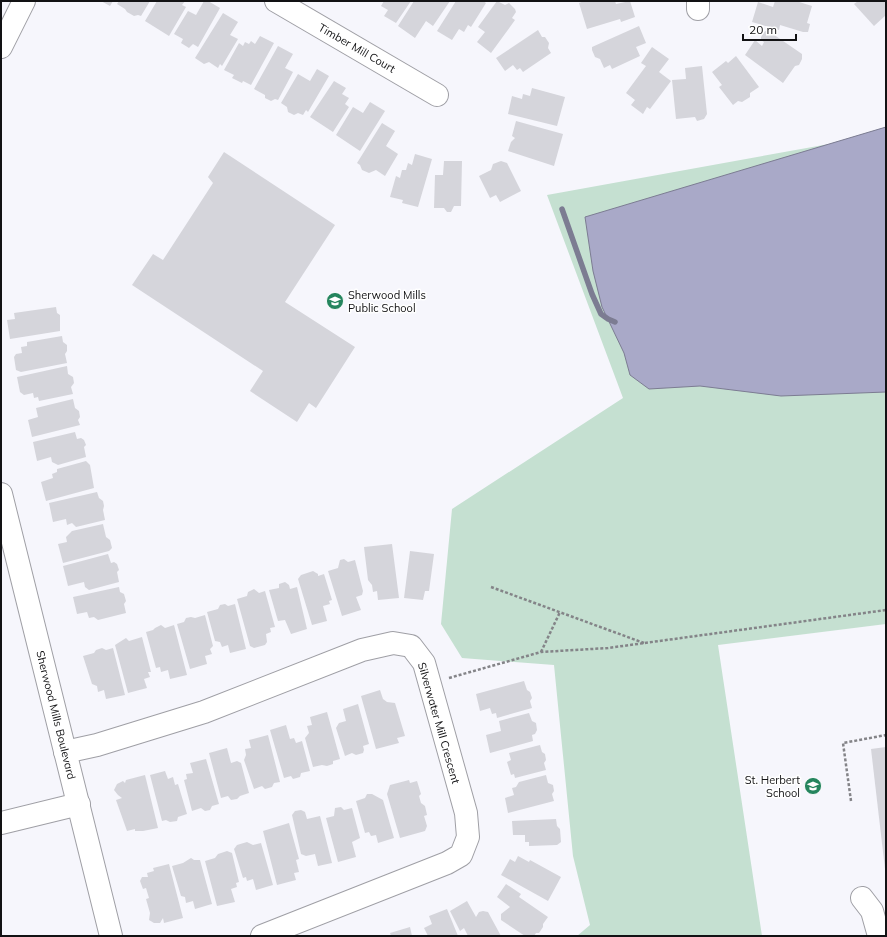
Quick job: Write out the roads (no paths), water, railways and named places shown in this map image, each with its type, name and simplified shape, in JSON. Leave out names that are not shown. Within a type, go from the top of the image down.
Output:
[{"type":"street","points":[[1,47],[24,1]]},
{"type":"street","name":"Timber Mill Court","points":[[276,1],[437,96]]},
{"type":"street","name":"Sherwood Mills Boulevard","points":[[1,494],[111,936]]},
{"type":"street","name":"Silverwater Mill Crescent","points":[[65,752],[97,745],[204,712],[362,650],[393,642],[411,646],[424,663],[466,813],[468,837],[461,855],[447,864],[262,936]]},
{"type":"street","points":[[1,823],[78,804]]},
{"type":"street","points":[[862,898],[872,911],[879,936]]},
{"type":"water","points":[[886,127],[886,392],[781,396],[700,386],[649,389],[630,375],[624,353],[602,307],[593,271],[585,217]]},
{"type":"waterway","points":[[562,209],[592,294],[601,314],[615,322]]},
{"type":"place","name":"Sherwood Mills Public School","points":[[335,301]]},
{"type":"place","name":"St. Herbert School","points":[[813,786]]}]
